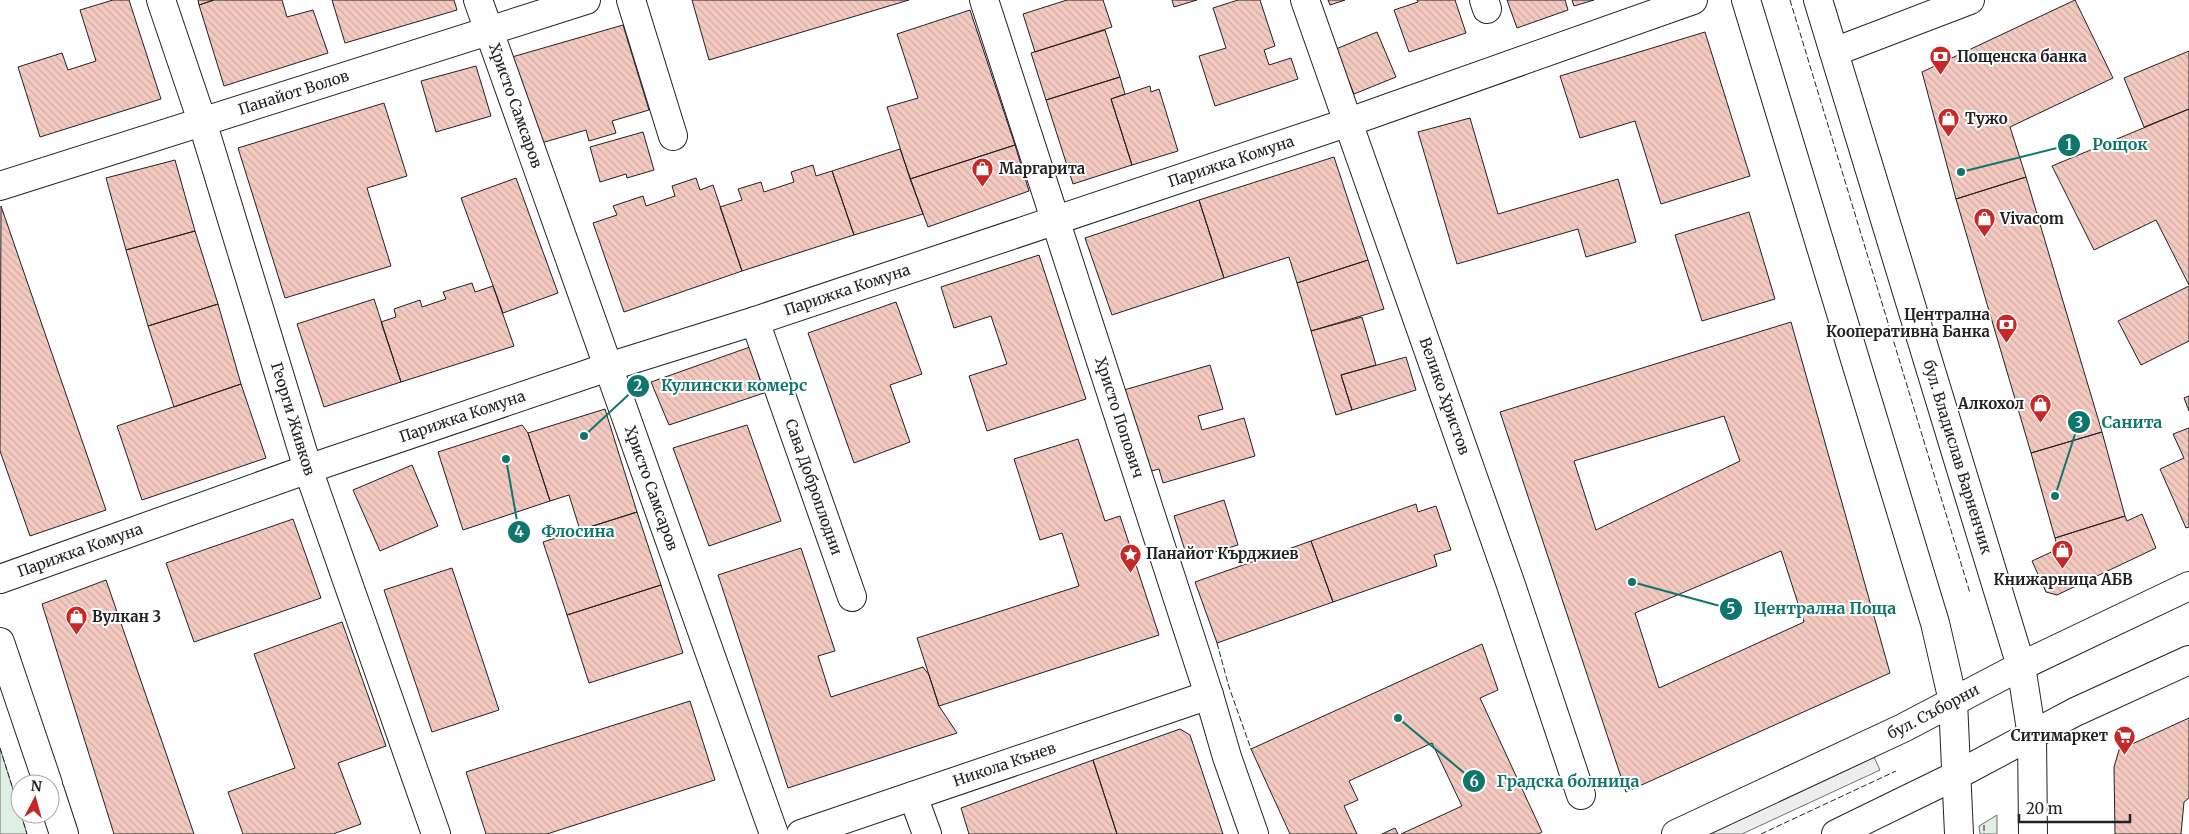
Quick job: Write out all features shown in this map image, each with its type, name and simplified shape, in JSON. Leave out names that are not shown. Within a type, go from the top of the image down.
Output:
[{"type":"street","name":"Георги Живков","points":[[160,0],[202,121],[308,469],[436,834]]},
{"type":"street","name":"Христо Самсаров","points":[[478,0],[487,30],[774,834]]},
{"type":"street","name":"Панайот Волов","points":[[0,186],[586,0]]},
{"type":"street","points":[[631,0],[673,136]]},
{"type":"street","name":"Христо Попович","points":[[984,0],[1209,695],[1227,757],[1254,834]]},
{"type":"street","name":"Велико Христов","points":[[1305,0],[1511,585],[1581,794]]},
{"type":"street","name":"Парижка Комуна","points":[[0,579],[308,469],[608,367],[755,321],[1349,122],[1693,0]]},
{"type":"street","points":[[1746,0],[1935,623],[1953,701],[1958,775],[1959,834]]},
{"type":"street","name":"бул. Владислав Варненчик","points":[[1818,0],[2021,666],[2032,736],[2033,834]]},
{"type":"street","points":[[1834,52],[1970,0]]},
{"type":"street","name":"Сава Доброплодни","points":[[755,321],[852,597]]},
{"type":"street","name":"бул. Съборни","points":[[1676,834],[1904,728],[2021,666],[2189,586]]},
{"type":"street","points":[[0,642],[45,774]]},
{"type":"street","points":[[1836,834],[1958,775],[2075,712],[2189,660]]},
{"type":"street","name":"Никола Кънев","points":[[801,834],[1209,695]]},
{"type":"street","points":[[913,796],[927,834]]},
{"type":"street","points":[[60,822],[64,834]]},
{"type":"green space","points":[[0,748],[10,780],[10,824],[24,824],[27,834],[0,834]]},
{"type":"green space","points":[[1997,815],[1997,834],[1980,834],[1979,826]]},
{"type":"shaded area","points":[[1874,757],[1880,770],[1742,834],[1709,834]]},
{"type":"building","points":[[113,0],[129,0],[161,99],[40,137],[18,67],[62,53],[68,70],[96,61],[80,10]]},
{"type":"building","points":[[198,0],[214,0],[199,5]]},
{"type":"building","points":[[214,0],[282,0],[287,17],[313,10],[328,53],[224,86],[199,5]]},
{"type":"building","points":[[332,0],[454,0],[457,10],[345,43]]},
{"type":"building","points":[[692,0],[909,0],[709,60]]},
{"type":"building","points":[[1067,0],[1103,0],[1112,27],[1035,52],[1023,14]]},
{"type":"building","points":[[1172,0],[1197,0],[1174,7]]},
{"type":"building","points":[[1238,0],[1260,0],[1275,46],[1264,50],[1269,65],[1291,58],[1298,79],[1215,106],[1199,56],[1226,48],[1213,8]]},
{"type":"building","points":[[1328,0],[1345,0],[1330,5]]},
{"type":"building","points":[[1417,0],[1455,0],[1466,33],[1409,52],[1394,10],[1418,2]]},
{"type":"building","points":[[1507,0],[1565,0],[1568,10],[1517,28]]},
{"type":"building","points":[[1572,0],[1594,0],[1574,6]]},
{"type":"building","points":[[2075,0],[2113,78],[2010,127],[2026,177],[1956,199],[1922,72]]},
{"type":"building","points":[[970,10],[1015,145],[910,179],[887,107],[918,98],[897,34]]},
{"type":"building","points":[[623,25],[649,110],[612,121],[616,133],[589,141],[586,130],[538,144],[512,57]]},
{"type":"building","points":[[1105,30],[1120,77],[1046,100],[1031,53]]},
{"type":"building","points":[[1377,32],[1396,77],[1354,94],[1336,49]]},
{"type":"building","points":[[1705,32],[1750,176],[1661,204],[1635,121],[1580,138],[1560,76]]},
{"type":"building","points":[[2189,51],[2189,109],[2144,127],[2124,78]]},
{"type":"building","points":[[476,66],[491,116],[436,132],[421,81]]},
{"type":"building","points":[[1120,77],[1125,94],[1111,99],[1132,165],[1073,184],[1046,100]]},
{"type":"building","points":[[1150,86],[1151,92],[1159,89],[1178,151],[1132,165],[1111,99]]},
{"type":"building","points":[[384,103],[407,176],[367,188],[391,266],[285,298],[238,148]]},
{"type":"building","points":[[2189,109],[2189,285],[2156,220],[2094,250],[2052,166]]},
{"type":"building","points":[[1470,118],[1498,214],[1618,179],[1636,242],[1586,257],[1578,229],[1457,264],[1418,132]]},
{"type":"building","points":[[643,132],[654,170],[627,178],[626,174],[600,182],[590,147]]},
{"type":"building","points":[[1015,145],[1029,191],[928,227],[910,179]]},
{"type":"building","points":[[900,149],[923,214],[854,235],[832,171]]},
{"type":"building","points":[[1334,157],[1368,260],[1297,283],[1289,257],[1224,278],[1199,200]]},
{"type":"building","points":[[175,160],[195,231],[126,250],[106,178]]},
{"type":"building","points":[[813,165],[816,176],[832,171],[854,235],[742,271],[720,207],[742,200],[738,189],[761,182],[764,192],[794,182],[791,172]]},
{"type":"building","points":[[2026,177],[2102,432],[2031,453],[1956,199]]},
{"type":"building","points":[[516,178],[558,293],[503,313],[461,198]]},
{"type":"building","points":[[696,178],[700,190],[713,185],[742,271],[624,312],[593,223],[617,215],[613,206],[643,196],[646,206],[675,196],[672,186]]},
{"type":"building","points":[[1199,200],[1224,278],[1112,315],[1085,238]]},
{"type":"building","points":[[1,206],[106,510],[30,536],[0,451]]},
{"type":"building","points":[[1749,212],[1775,299],[1702,321],[1675,235]]},
{"type":"building","points":[[195,231],[218,304],[148,326],[126,250]]},
{"type":"building","points":[[1039,255],[1086,399],[987,431],[969,376],[1007,364],[991,316],[954,328],[941,287]]},
{"type":"building","points":[[1368,260],[1384,309],[1311,331],[1297,283]]},
{"type":"building","points":[[472,283],[475,292],[493,286],[514,346],[401,382],[381,322],[396,317],[394,309],[420,300],[422,307],[446,299],[443,292]]},
{"type":"building","points":[[2189,286],[2189,341],[2141,365],[2118,321]]},
{"type":"building","points":[[374,299],[401,382],[324,407],[297,324]]},
{"type":"building","points":[[896,302],[922,374],[890,385],[910,442],[854,463],[808,333]]},
{"type":"building","points":[[218,304],[241,384],[174,407],[148,326]]},
{"type":"building","points":[[1362,317],[1376,365],[1341,375],[1352,410],[1336,415],[1311,331]]},
{"type":"building","points":[[1791,322],[1890,673],[1626,792],[1500,412]],"holes":[[[1724,416],[1740,461],[1596,530],[1574,461]],[[1781,551],[1804,622],[1659,688],[1635,613]]]},
{"type":"building","points":[[750,347],[764,393],[669,425],[651,382]]},
{"type":"building","points":[[1406,357],[1416,390],[1352,410],[1341,375]]},
{"type":"building","points":[[1210,365],[1223,409],[1198,416],[1202,430],[1244,418],[1255,456],[1163,483],[1159,469],[1148,472],[1124,390]]},
{"type":"building","points":[[241,384],[266,458],[142,500],[117,426]]},
{"type":"building","points":[[2189,396],[2189,411],[2184,398]]},
{"type":"building","points":[[605,409],[637,512],[580,530],[569,495],[550,501],[528,433]]},
{"type":"building","points":[[522,425],[528,433],[550,501],[463,530],[438,452]]},
{"type":"building","points":[[747,425],[781,521],[709,546],[673,448]]},
{"type":"building","points":[[2189,428],[2189,527],[2186,528],[2160,469],[2184,458],[2173,434]]},
{"type":"building","points":[[2102,432],[2125,516],[2055,538],[2031,453]]},
{"type":"building","points":[[1078,439],[1105,521],[1120,516],[1159,635],[939,706],[917,638],[1079,586],[1062,533],[1040,540],[1014,459]]},
{"type":"building","points":[[412,465],[438,526],[380,551],[353,490]]},
{"type":"building","points":[[1224,500],[1238,545],[1188,560],[1174,516]]},
{"type":"building","points":[[1416,504],[1418,512],[1436,506],[1451,550],[1434,555],[1437,566],[1333,602],[1311,541]]},
{"type":"building","points":[[637,512],[661,585],[567,615],[543,542]]},
{"type":"building","points":[[2142,514],[2156,548],[2057,595],[2046,592],[2032,561],[2058,549],[2055,538],[2125,516],[2127,521]]},
{"type":"building","points":[[293,519],[321,598],[194,642],[166,563]]},
{"type":"building","points":[[1311,541],[1333,602],[1217,643],[1195,582]]},
{"type":"building","points":[[801,548],[835,651],[818,656],[831,697],[923,667],[929,675],[939,706],[957,733],[788,788],[718,575]]},
{"type":"building","points":[[452,568],[499,710],[432,732],[384,590]]},
{"type":"building","points":[[106,580],[194,834],[114,834],[42,604]]},
{"type":"building","points":[[661,585],[683,653],[589,683],[567,615]]},
{"type":"building","points":[[342,622],[386,746],[338,763],[361,824],[333,834],[243,834],[228,792],[295,768],[254,654]]},
{"type":"building","points":[[1482,644],[1498,690],[1480,698],[1542,832],[1538,834],[1401,834],[1462,806],[1432,743],[1349,781],[1358,800],[1344,806],[1357,834],[1290,834],[1251,749]]},
{"type":"building","points":[[690,701],[715,780],[547,834],[486,834],[466,772]]},
{"type":"building","points":[[2189,718],[2189,798],[2184,802],[2181,834],[2115,834],[2114,767],[2119,750]]},
{"type":"building","points":[[1180,729],[1190,735],[1223,834],[1117,834],[1093,760]]},
{"type":"building","points":[[1093,760],[1117,834],[969,834],[961,808]]},
{"type":"building","points":[[1395,828],[1398,834],[1382,834]]},
{"type":"fence","points":[[1790,0],[1970,593]]},
{"type":"fence","points":[[1217,643],[1229,687],[1251,749]]},
{"type":"fence","points":[[0,748],[10,780]]},
{"type":"fence","points":[[1761,834],[1896,771]]},
{"type":"fence","points":[[24,824],[27,834]]},
{"type":"fence","points":[[1984,825],[1984,834]]},
{"type":"place","name":"Пощенска банка","points":[[1941,76]]},
{"type":"place","name":"Тужо","points":[[1949,138]]},
{"type":"place","name":"Рощок","points":[[1961,172]]},
{"type":"place","name":"Маргарита","points":[[983,188]]},
{"type":"place","name":"Vivacom","points":[[1984,238]]},
{"type":"place","name":"Централна Кооперативна Банка","points":[[2006,343]]},
{"type":"place","name":"Алкохол","points":[[2040,423]]},
{"type":"place","name":"Кулински комерс","points":[[584,436]]},
{"type":"place","name":"Флосина","points":[[506,459]]},
{"type":"place","name":"Санита","points":[[2055,496]]},
{"type":"place","name":"Книжарница АБВ","points":[[2063,570]]},
{"type":"place","name":"Панайот Кърджиев","points":[[1130,573]]},
{"type":"place","name":"Централна Поща","points":[[1632,582]]},
{"type":"place","name":"Вулкан 3","points":[[76,636]]},
{"type":"place","name":"Градска болница","points":[[1398,718]]},
{"type":"place","name":"Ситимаркет","points":[[2124,755]]}]
